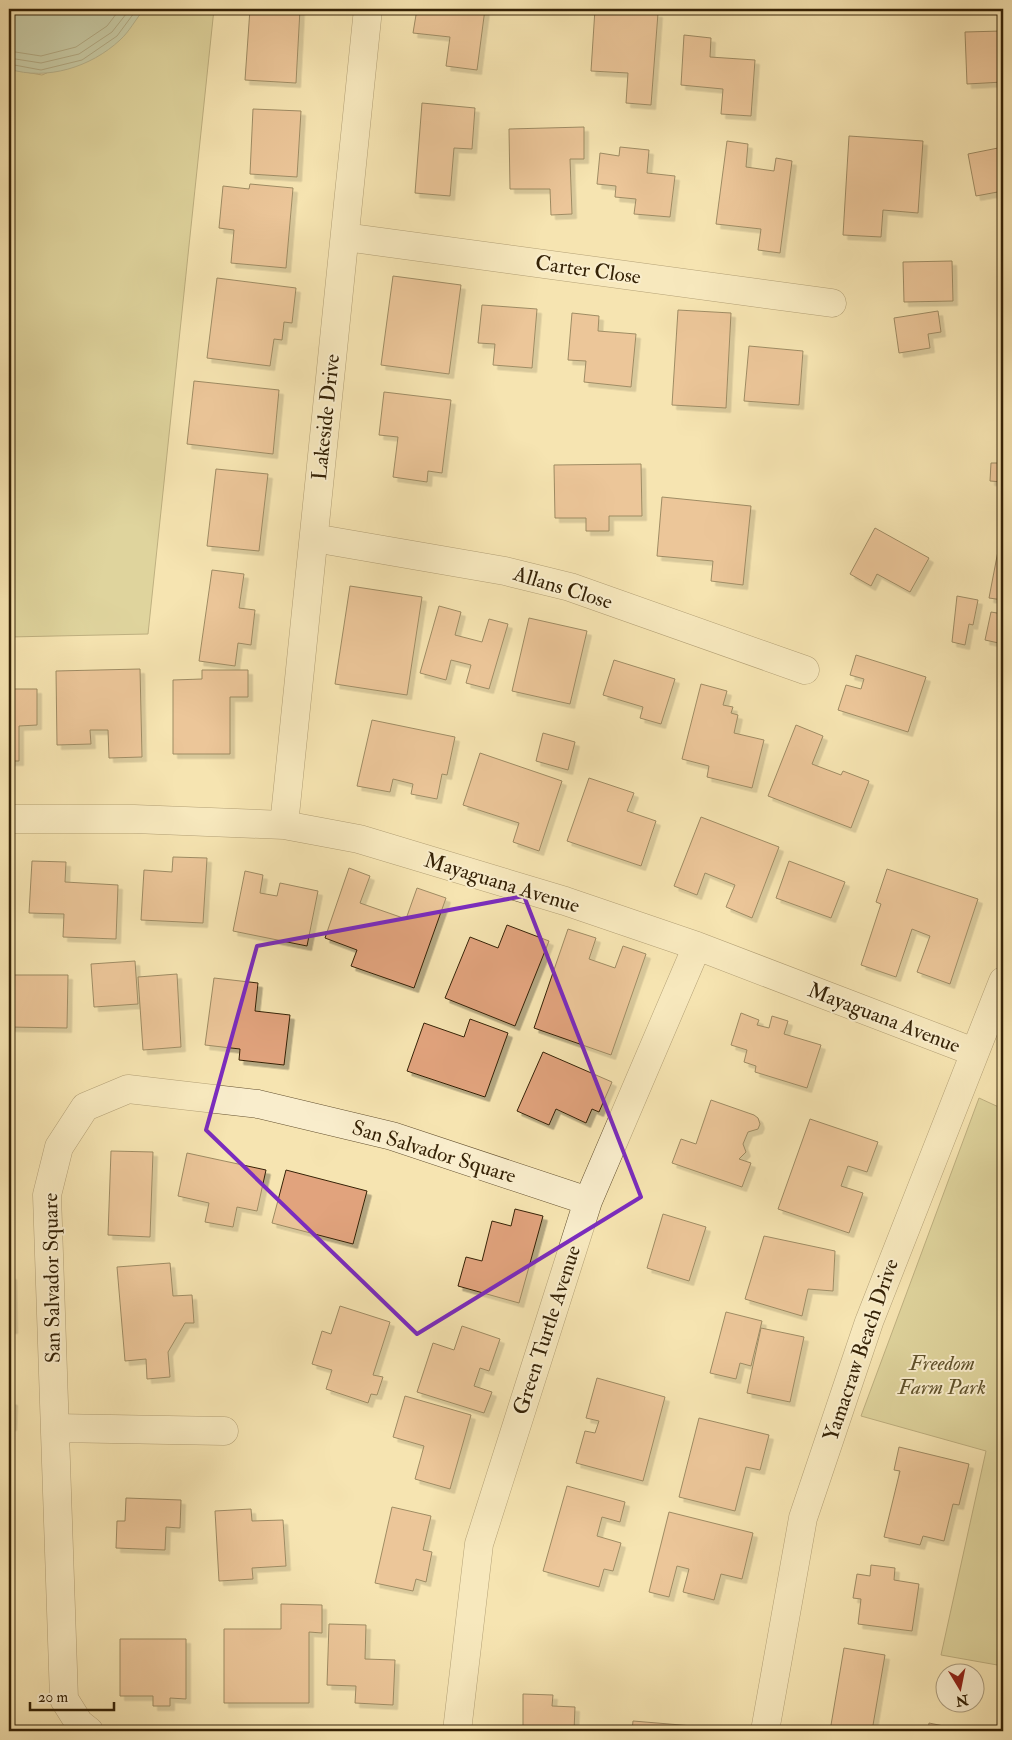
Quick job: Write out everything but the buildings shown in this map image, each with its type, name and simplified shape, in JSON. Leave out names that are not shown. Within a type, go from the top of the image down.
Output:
[{"type":"street","name":"Lakeside Drive","points":[[284,825],[368,9]]},
{"type":"street","name":"Carter Close","points":[[345,237],[832,303]]},
{"type":"street","name":"Allans Close","points":[[314,538],[505,571],[570,587],[804,670]]},
{"type":"street","name":"Mayaguana Avenue","points":[[9,819],[134,819],[284,825],[378,845],[565,901],[697,946],[974,1052]]},
{"type":"street","name":"Green Turtle Avenue","points":[[456,1731],[479,1544],[588,1201],[697,946]]},
{"type":"street","name":"Yamacraw Beach Drive","points":[[764,1731],[803,1518],[870,1322],[1003,981]]},
{"type":"street","name":"San Salvador Square","points":[[89,1731],[79,1723],[64,1699],[48,1195],[59,1147],[85,1108],[128,1089],[258,1104],[392,1136],[588,1201]]},
{"type":"street","points":[[55,1428],[224,1431]]},
{"type":"highlighted area","points":[[524,896],[641,1197],[417,1334],[206,1130],[257,946]]},
{"type":"green space","points":[[144,9],[214,9],[148,634],[9,637],[9,69],[42,75],[120,40]]},
{"type":"green space","name":"Freedom Farm Park","points":[[979,1098],[1003,1109],[1003,1666],[941,1655],[986,1451],[861,1416]]},
{"type":"water","points":[[9,9],[144,9],[123,37],[96,58],[68,69],[38,73],[9,69]]}]
